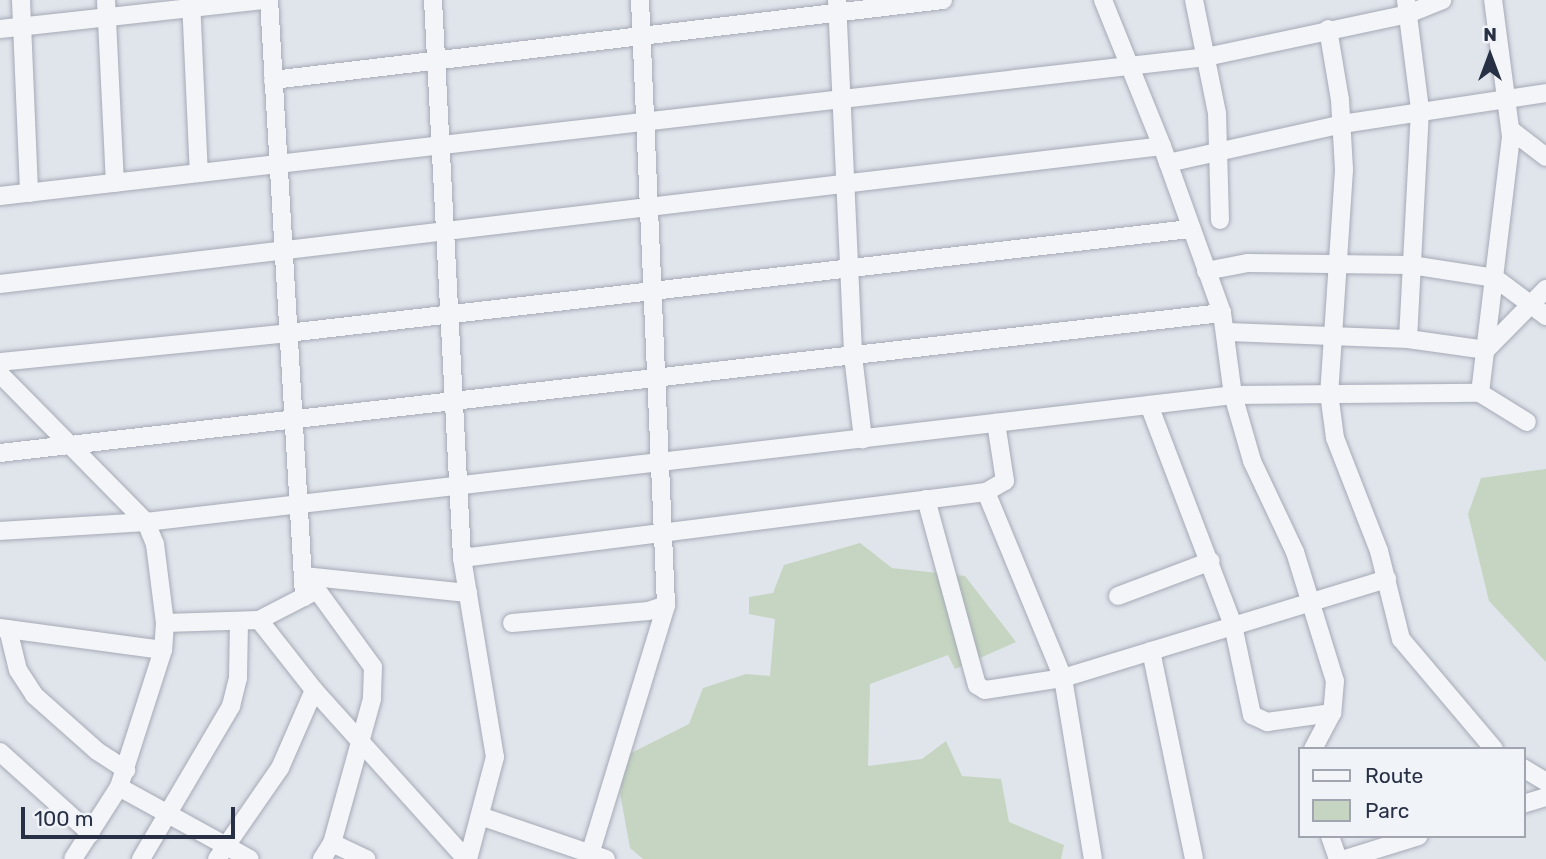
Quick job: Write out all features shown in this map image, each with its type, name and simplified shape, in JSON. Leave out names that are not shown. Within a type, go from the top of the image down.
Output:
[{"type":"street","points":[[21,0],[29,193]]},
{"type":"street","points":[[0,29],[22,27],[107,8],[262,0]]},
{"type":"street","points":[[269,0],[304,597]]},
{"type":"street","points":[[259,620],[360,743],[467,859],[483,817],[495,757],[462,558],[433,0]]},
{"type":"street","points":[[483,817],[599,855],[666,605],[662,462],[640,0]]},
{"type":"street","points":[[273,80],[642,37],[837,6],[943,0]]},
{"type":"street","points":[[1103,0],[1165,154],[1222,313],[1228,332],[1233,396],[1252,461],[1287,531],[1335,681],[1332,713],[1314,747]]},
{"type":"street","points":[[1194,0],[1217,113],[1220,220]]},
{"type":"street","points":[[0,197],[1206,57],[1442,0]]},
{"type":"street","points":[[1480,393],[1511,130],[1509,100],[1493,0]]},
{"type":"street","points":[[191,4],[199,173]]},
{"type":"street","points":[[837,6],[853,356],[863,439]]},
{"type":"street","points":[[1407,7],[1420,110],[1408,339]]},
{"type":"street","points":[[107,8],[116,183]]},
{"type":"street","points":[[1328,29],[1342,124],[1329,393],[1335,438],[1387,579],[1401,639],[1492,747]]},
{"type":"street","points":[[0,284],[845,183],[1218,149],[1420,110],[1546,93]]},
{"type":"street","points":[[1511,130],[1546,157]]},
{"type":"street","points":[[0,362],[288,333],[1190,229]]},
{"type":"street","points":[[1206,271],[1248,263],[1337,261],[1412,265],[1495,278],[1546,316]]},
{"type":"street","points":[[1486,349],[1546,289]]},
{"type":"street","points":[[0,453],[1222,313]]},
{"type":"street","points":[[1228,332],[1408,339],[1486,349]]},
{"type":"street","points":[[0,374],[146,522],[155,544],[165,623],[163,650],[119,787],[73,859]]},
{"type":"street","points":[[0,531],[146,522],[1233,396],[1480,393],[1527,422]]},
{"type":"street","points":[[1149,405],[1211,561],[1233,625],[1255,719],[1332,713]]},
{"type":"street","points":[[462,558],[986,492],[1005,481],[996,423]]},
{"type":"street","points":[[986,492],[1063,678],[1093,859]]},
{"type":"street","points":[[926,499],[977,685],[985,690],[1063,678],[1387,579]]},
{"type":"street","points":[[1118,596],[1211,561]]},
{"type":"street","points":[[303,576],[468,593]]},
{"type":"street","points":[[165,623],[259,620],[317,590],[373,667],[374,686],[360,743],[332,843],[322,859]]},
{"type":"street","points":[[512,623],[648,611],[666,605]]},
{"type":"street","points":[[141,859],[231,706],[238,678],[239,621]]},
{"type":"street","points":[[126,770],[97,751],[34,695],[18,670],[4,628],[163,650]]},
{"type":"street","points":[[1151,652],[1194,859]]},
{"type":"street","points":[[221,851],[281,768],[314,690]]},
{"type":"street","points":[[0,752],[91,834]]},
{"type":"street","points":[[1525,769],[1546,782]]},
{"type":"street","points":[[119,787],[167,813],[221,851],[250,859]]},
{"type":"street","points":[[1525,803],[1546,797]]},
{"type":"street","points":[[1331,838],[1338,859]]},
{"type":"street","points":[[1345,859],[1413,838]]},
{"type":"street","points":[[332,843],[366,859]]},
{"type":"green space","points":[[1546,469],[1546,662],[1489,601],[1468,514],[1481,478]]},
{"type":"green space","points":[[860,543],[892,568],[965,576],[1016,642],[955,669],[948,655],[870,684],[868,766],[922,759],[946,741],[962,776],[1001,779],[1009,822],[1064,845],[1061,859],[643,859],[630,848],[620,793],[625,756],[689,724],[703,688],[746,674],[770,676],[775,619],[749,614],[749,597],[773,593],[784,565]]}]
